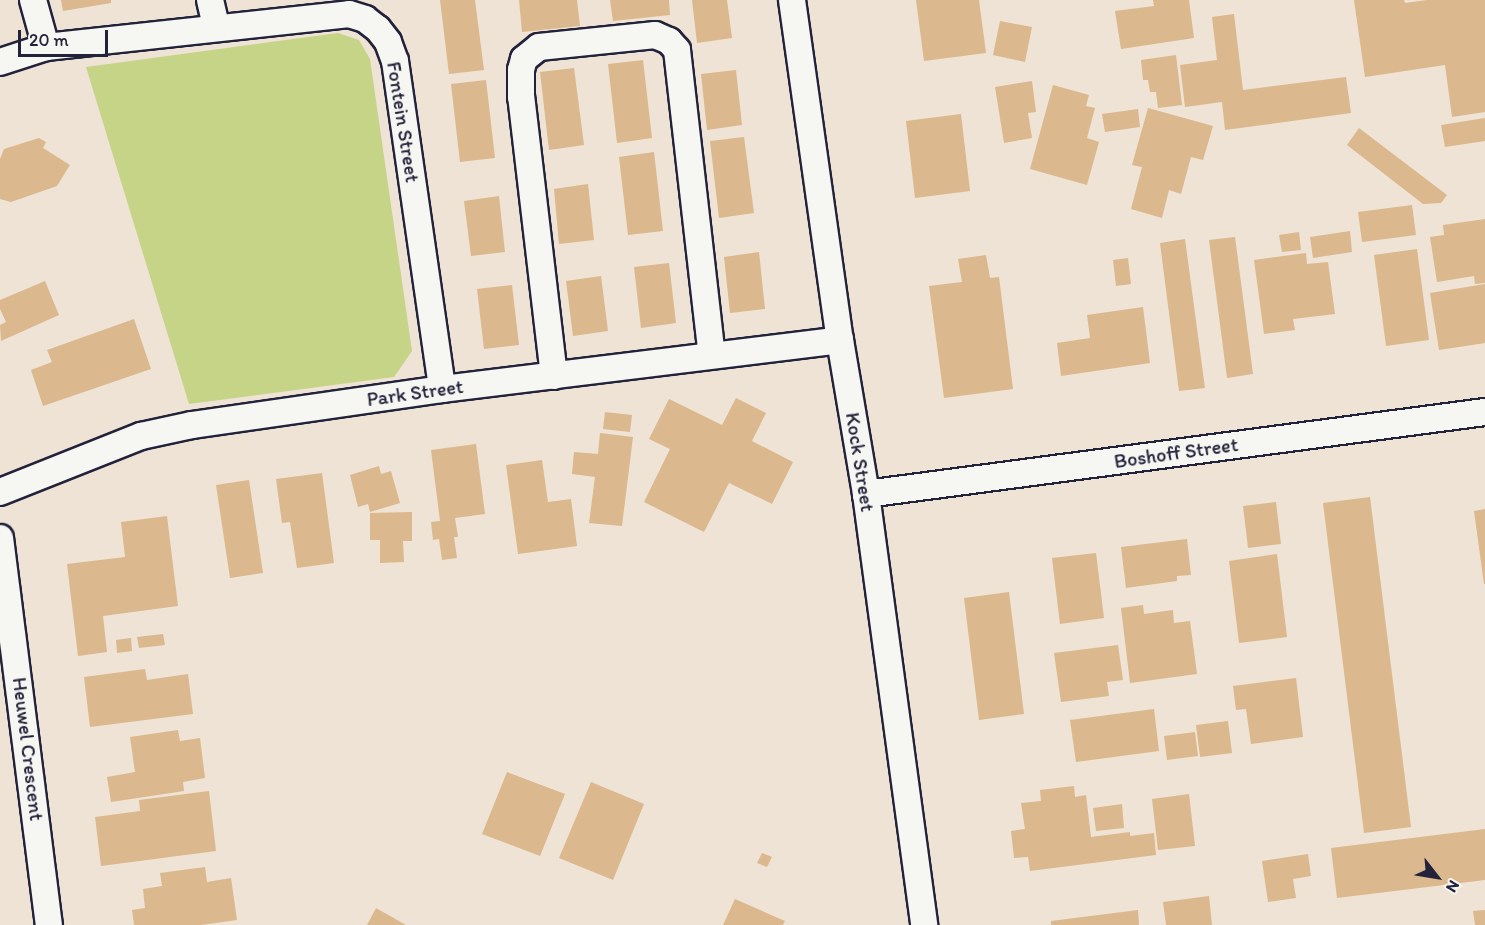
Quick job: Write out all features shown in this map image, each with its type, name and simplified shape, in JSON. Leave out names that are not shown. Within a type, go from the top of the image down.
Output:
[{"type":"street","points":[[33,0],[46,47]]},
{"type":"street","points":[[210,0],[216,27]]},
{"type":"street","name":"Kock Street","points":[[792,0],[840,340],[866,494],[924,925]]},
{"type":"street","name":"Fontein Street","points":[[0,62],[46,47],[216,27],[313,9],[349,14],[365,19],[378,29],[388,42],[395,61],[442,388]]},
{"type":"street","points":[[554,376],[521,97],[521,70],[524,59],[540,47],[655,35],[669,41],[677,50],[712,355]]},
{"type":"street","name":"Park Street","points":[[0,492],[141,436],[246,416],[442,388],[840,340]]},
{"type":"street","name":"Boshoff Street","points":[[866,494],[1485,412]]},
{"type":"street","name":"Heuwel Crescent","points":[[0,538],[49,925]]},
{"type":"green space","points":[[338,33],[359,40],[370,59],[412,351],[394,377],[189,404],[86,67]]},
{"type":"building","points":[[61,0],[111,0],[111,3],[63,11]]},
{"type":"building","points":[[440,0],[475,0],[484,70],[449,74]]},
{"type":"building","points":[[519,0],[577,0],[580,26],[522,32]]},
{"type":"building","points":[[610,0],[669,0],[670,15],[613,21]]},
{"type":"building","points":[[692,0],[727,0],[732,38],[697,43]]},
{"type":"building","points":[[916,0],[979,0],[986,53],[924,61]]},
{"type":"building","points":[[1153,0],[1189,0],[1194,38],[1121,49],[1115,11],[1154,6]]},
{"type":"building","points":[[1354,0],[1404,0],[1405,3],[1427,0],[1485,0],[1485,112],[1452,117],[1445,65],[1365,77]]},
{"type":"building","points":[[1234,14],[1243,90],[1346,77],[1351,113],[1225,130],[1222,102],[1185,107],[1180,65],[1217,60],[1212,17]]},
{"type":"building","points":[[1000,21],[1032,27],[1025,62],[993,55]]},
{"type":"building","points":[[1176,55],[1182,105],[1158,108],[1156,92],[1150,92],[1148,80],[1143,80],[1141,60]]},
{"type":"building","points":[[643,60],[652,138],[617,143],[608,64]]},
{"type":"building","points":[[574,68],[584,145],[549,150],[540,72]]},
{"type":"building","points":[[736,70],[742,125],[707,130],[701,74]]},
{"type":"building","points":[[486,80],[495,158],[460,162],[451,84]]},
{"type":"building","points":[[1032,81],[1036,112],[1028,113],[1032,138],[1004,143],[995,87]]},
{"type":"building","points":[[1053,85],[1089,95],[1086,106],[1095,108],[1087,138],[1099,142],[1087,185],[1030,169]]},
{"type":"building","points":[[1148,108],[1213,126],[1203,160],[1191,157],[1181,194],[1169,190],[1162,218],[1131,209],[1142,167],[1132,165]]},
{"type":"building","points":[[1138,109],[1140,127],[1105,132],[1102,114]]},
{"type":"building","points":[[961,114],[970,191],[915,198],[906,121]]},
{"type":"building","points":[[1485,118],[1485,141],[1445,147],[1441,125]]},
{"type":"building","points":[[1359,128],[1447,195],[1441,203],[1423,204],[1347,145]]},
{"type":"building","points":[[744,137],[754,213],[719,218],[710,141]]},
{"type":"building","points":[[39,138],[46,142],[43,148],[70,165],[57,186],[11,202],[0,199],[0,159],[4,149]]},
{"type":"building","points":[[654,152],[663,231],[628,235],[619,157]]},
{"type":"building","points":[[588,184],[594,240],[559,244],[554,189]]},
{"type":"building","points":[[499,196],[505,252],[471,256],[464,201]]},
{"type":"building","points":[[1412,205],[1416,235],[1362,242],[1358,212]]},
{"type":"building","points":[[1485,219],[1485,283],[1475,284],[1474,276],[1437,282],[1430,237],[1444,235],[1443,225]]},
{"type":"building","points":[[1350,231],[1352,252],[1313,258],[1310,237]]},
{"type":"building","points":[[1299,232],[1301,250],[1282,252],[1279,235]]},
{"type":"building","points":[[1235,237],[1253,374],[1227,378],[1209,240]]},
{"type":"building","points":[[1185,239],[1205,388],[1179,391],[1160,243]]},
{"type":"building","points":[[1417,249],[1429,340],[1386,346],[1374,255]]},
{"type":"building","points":[[759,252],[765,309],[730,313],[724,257]]},
{"type":"building","points":[[1306,253],[1307,264],[1328,262],[1335,314],[1293,319],[1295,330],[1264,334],[1254,260]]},
{"type":"building","points":[[986,255],[990,278],[999,277],[1013,389],[944,398],[929,286],[962,282],[958,259]]},
{"type":"building","points":[[1128,258],[1131,284],[1116,286],[1113,260]]},
{"type":"building","points":[[669,263],[676,323],[641,328],[634,267]]},
{"type":"building","points":[[601,276],[608,331],[573,336],[566,281]]},
{"type":"building","points":[[45,281],[59,315],[1,341],[0,325],[6,322],[0,309],[0,300]]},
{"type":"building","points":[[1485,284],[1485,343],[1439,350],[1430,293]]},
{"type":"building","points":[[512,285],[519,345],[484,349],[477,289]]},
{"type":"building","points":[[1143,307],[1150,363],[1061,376],[1057,343],[1090,338],[1087,315]]},
{"type":"building","points":[[134,319],[151,369],[43,406],[31,370],[52,362],[47,350]]},
{"type":"building","points":[[736,398],[766,413],[752,441],[793,462],[772,504],[729,483],[704,532],[644,502],[670,449],[649,439],[669,399],[722,425]]},
{"type":"building","points":[[605,412],[632,415],[630,432],[603,429]]},
{"type":"building","points":[[600,433],[633,437],[622,526],[589,523],[595,477],[572,474],[574,452],[598,454]]},
{"type":"building","points":[[476,444],[485,514],[455,518],[458,537],[454,537],[457,558],[442,560],[439,539],[433,540],[431,522],[440,521],[431,450]]},
{"type":"building","points":[[542,460],[548,502],[571,499],[577,546],[518,554],[506,465]]},
{"type":"building","points":[[379,466],[381,474],[391,471],[400,503],[370,512],[368,504],[358,507],[350,475]]},
{"type":"building","points":[[322,473],[334,563],[297,568],[290,522],[282,523],[276,479]]},
{"type":"building","points":[[249,480],[263,573],[230,578],[216,485]]},
{"type":"building","points":[[1370,497],[1411,827],[1364,833],[1323,503]]},
{"type":"building","points":[[1276,502],[1281,544],[1248,548],[1243,506]]},
{"type":"building","points":[[1485,509],[1485,584],[1484,584],[1474,511]]},
{"type":"building","points":[[412,512],[412,541],[403,541],[404,562],[380,563],[380,540],[370,540],[370,513]]},
{"type":"building","points":[[167,516],[178,606],[103,616],[107,652],[78,656],[67,564],[125,557],[121,522]]},
{"type":"building","points":[[1187,539],[1191,575],[1177,576],[1177,581],[1126,588],[1121,547]]},
{"type":"building","points":[[1096,553],[1104,618],[1060,624],[1052,558]]},
{"type":"building","points":[[1277,554],[1287,637],[1239,643],[1229,561]]},
{"type":"building","points":[[1009,592],[1024,714],[979,720],[964,598]]},
{"type":"building","points":[[1143,605],[1144,614],[1173,610],[1174,623],[1190,621],[1197,674],[1130,683],[1121,608]]},
{"type":"building","points":[[163,634],[165,645],[139,648],[137,637]]},
{"type":"building","points":[[131,638],[132,651],[117,653],[116,640]]},
{"type":"building","points":[[1118,645],[1123,680],[1107,682],[1109,696],[1061,702],[1054,653]]},
{"type":"building","points":[[145,669],[147,680],[188,674],[193,714],[90,727],[84,677]]},
{"type":"building","points":[[1296,678],[1303,737],[1251,744],[1246,709],[1236,710],[1233,686]]},
{"type":"building","points":[[1154,709],[1159,751],[1076,762],[1070,720]]},
{"type":"building","points":[[1228,721],[1232,753],[1200,757],[1196,725]]},
{"type":"building","points":[[178,730],[180,741],[200,738],[205,778],[183,782],[184,791],[111,802],[107,777],[135,772],[130,737]]},
{"type":"building","points":[[1195,732],[1198,756],[1167,760],[1164,736]]},
{"type":"building","points":[[507,772],[565,794],[540,856],[482,834]]},
{"type":"building","points":[[591,782],[644,804],[613,880],[559,858]]},
{"type":"building","points":[[1074,786],[1075,797],[1086,795],[1091,837],[1130,832],[1130,836],[1154,833],[1156,855],[1030,871],[1028,857],[1014,858],[1011,831],[1025,829],[1021,803],[1041,801],[1040,790]]},
{"type":"building","points":[[209,791],[216,851],[101,866],[95,817],[140,811],[139,800]]},
{"type":"building","points":[[1189,794],[1195,846],[1158,850],[1152,799]]},
{"type":"building","points":[[1122,804],[1124,828],[1096,831],[1093,808]]},
{"type":"building","points":[[1485,829],[1485,880],[1337,898],[1331,848]]},
{"type":"building","points":[[762,853],[772,857],[767,867],[757,863]]},
{"type":"building","points":[[1308,854],[1311,876],[1293,879],[1296,898],[1268,902],[1262,861]]},
{"type":"building","points":[[205,867],[207,882],[231,878],[237,920],[201,925],[134,925],[132,910],[145,908],[143,889],[162,886],[160,873]]},
{"type":"building","points":[[1209,896],[1212,925],[1166,925],[1163,902]]},
{"type":"building","points":[[735,899],[785,921],[783,925],[723,925]]},
{"type":"building","points":[[376,908],[406,925],[367,925]]},
{"type":"building","points":[[1138,910],[1139,925],[1051,925],[1051,921]]},
{"type":"building","points":[[1485,910],[1485,925],[1475,925],[1473,911]]}]
